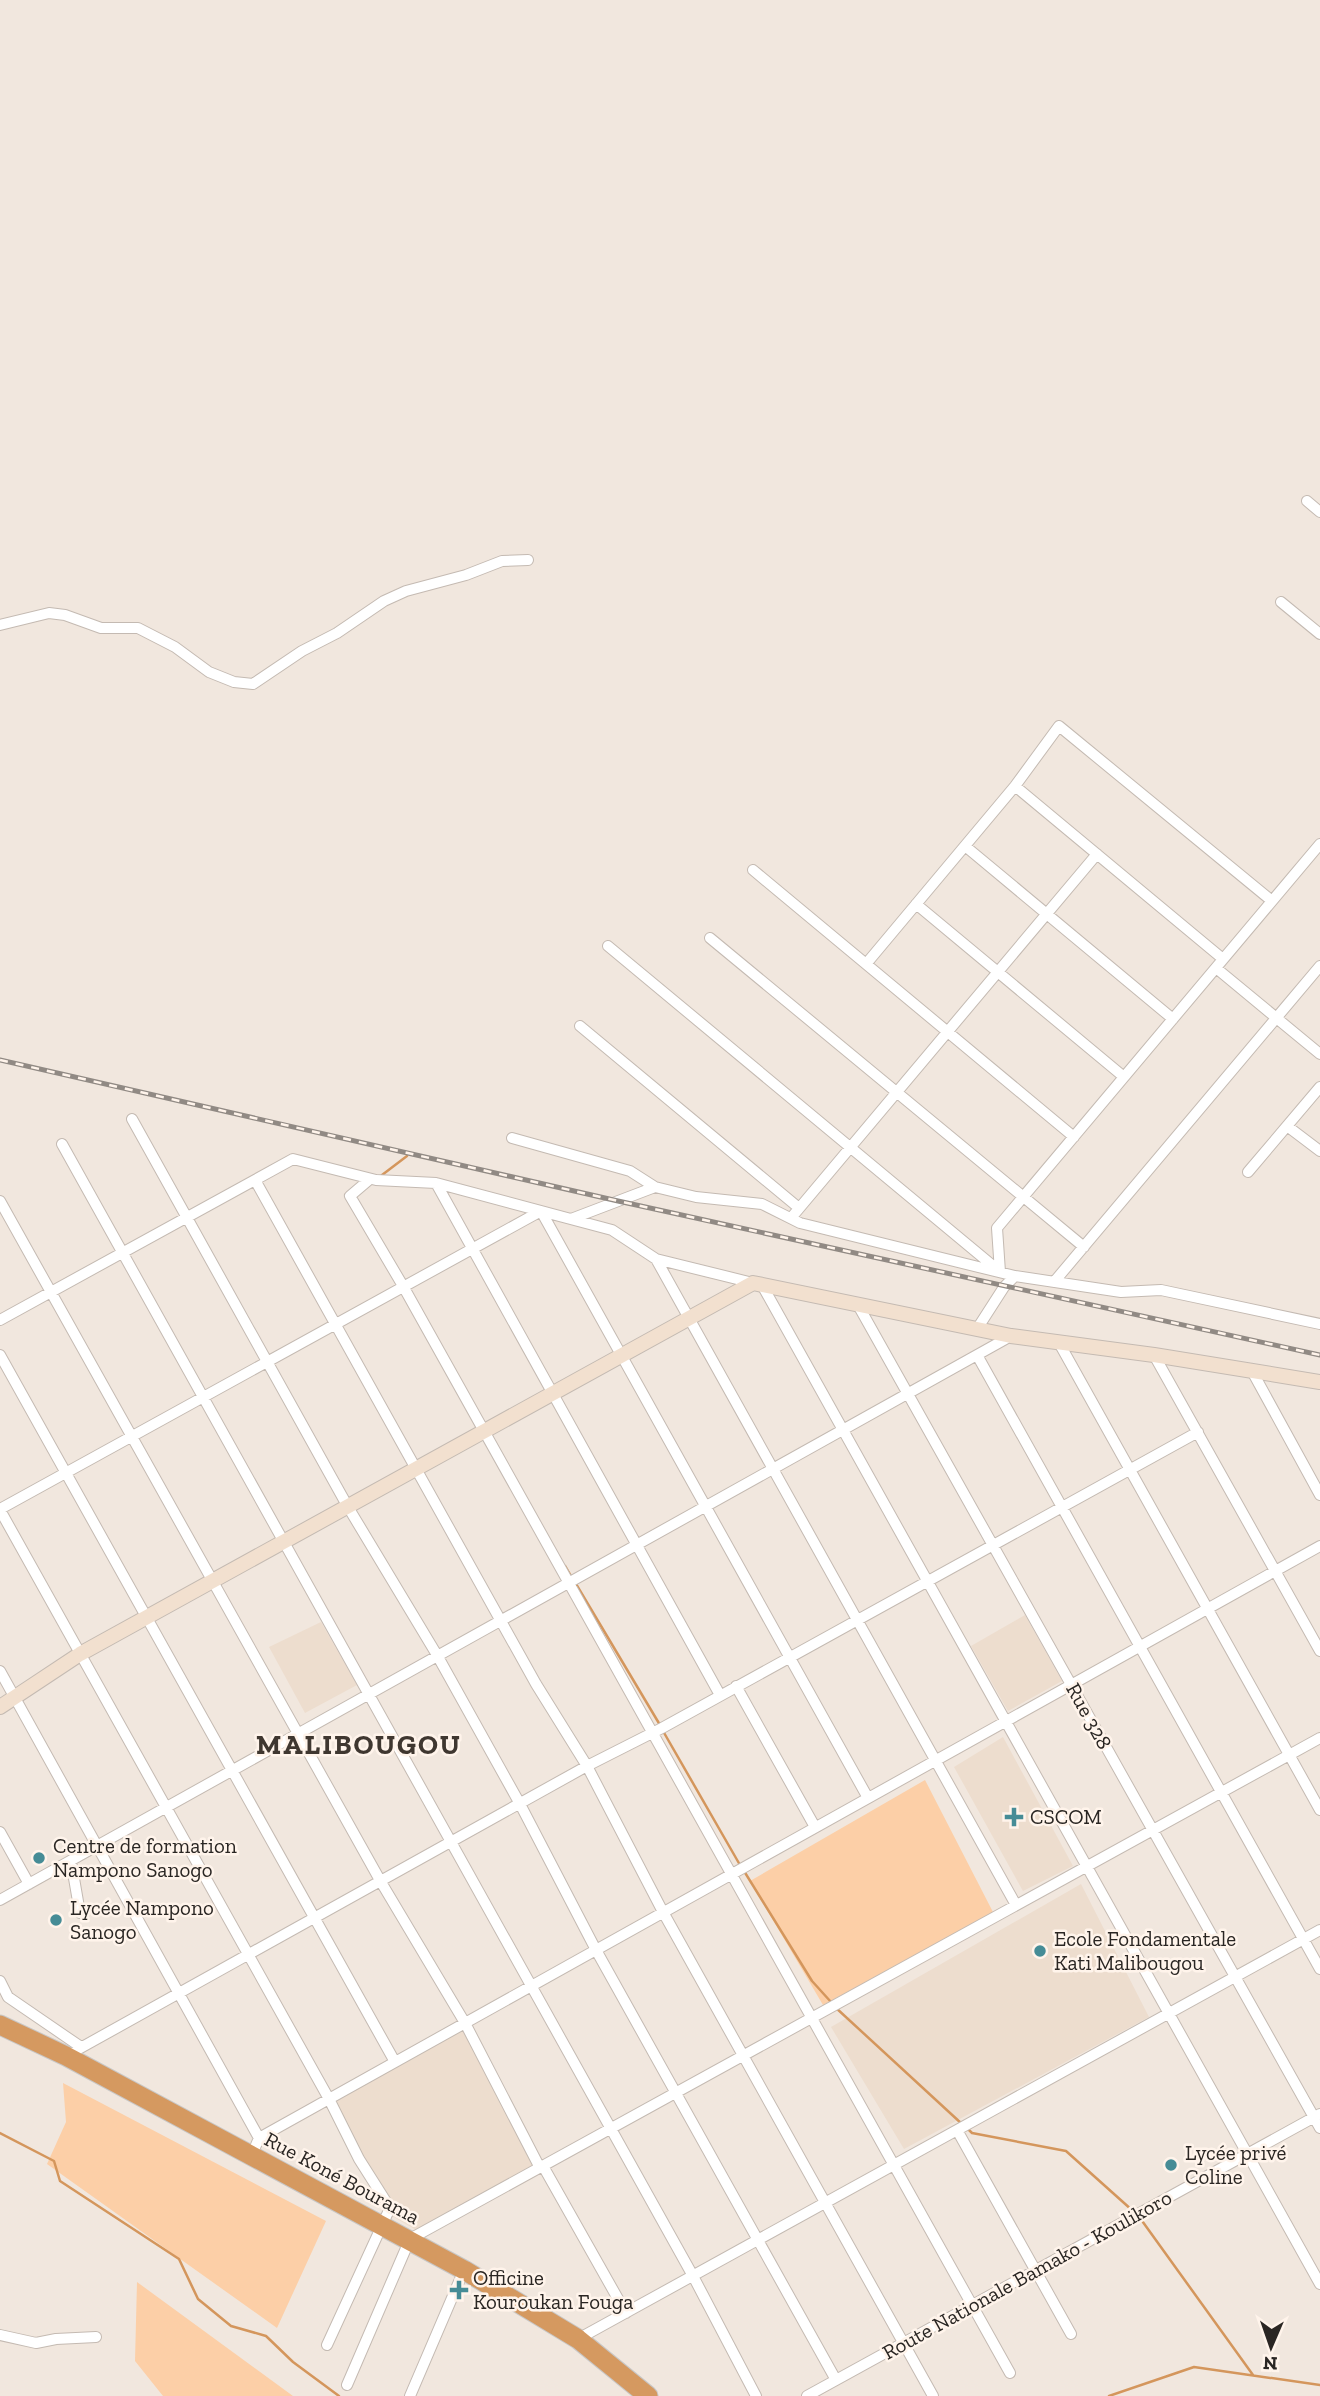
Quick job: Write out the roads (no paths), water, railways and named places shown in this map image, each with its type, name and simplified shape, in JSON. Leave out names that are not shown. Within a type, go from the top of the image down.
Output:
[{"type":"highway","name":"Rue Koné Bourama","points":[[0,2025],[73,2052],[251,2157],[410,2239],[578,2339],[648,2396]]},
{"type":"street","points":[[1307,501],[1320,512]]},
{"type":"street","points":[[0,625],[50,613],[65,615],[101,628],[138,628],[175,647],[209,672],[234,682],[253,684],[384,601],[406,591],[466,575],[502,561],[528,561]]},
{"type":"street","points":[[1282,602],[1320,634]]},
{"type":"street","points":[[866,964],[1015,786],[1059,726],[1272,901]]},
{"type":"street","points":[[1015,786],[1097,854],[1220,963],[1276,1018],[1320,1054]]},
{"type":"street","points":[[1000,1272],[998,1228],[1320,844]]},
{"type":"street","points":[[965,846],[1173,1019]]},
{"type":"street","points":[[791,1218],[1097,854]]},
{"type":"street","points":[[752,870],[1074,1137]]},
{"type":"street","points":[[916,904],[1124,1077]]},
{"type":"street","points":[[710,938],[1084,1247]]},
{"type":"street","points":[[608,946],[1000,1272]]},
{"type":"street","points":[[1054,1282],[1320,966]]},
{"type":"street","points":[[580,1026],[799,1208]]},
{"type":"street","points":[[1248,1172],[1320,1087]]},
{"type":"street","points":[[132,1119],[348,1507],[437,1655],[520,1804],[596,1950],[836,2380]]},
{"type":"street","points":[[1287,1126],[1320,1151]]},
{"type":"street","points":[[512,1138],[630,1171],[655,1187],[696,1197],[762,1204],[800,1223],[1015,1276],[1121,1292],[1161,1290],[1320,1324]]},
{"type":"street","points":[[62,1144],[693,2276],[756,2396]]},
{"type":"street","points":[[0,1321],[293,1159],[370,1179],[436,1183],[612,1230],[656,1259],[758,1284],[1011,1336],[1154,1354],[1320,1381]]},
{"type":"street","points":[[370,1179],[350,1196],[403,1286],[1010,2373]]},
{"type":"street","points":[[254,1180],[500,1621],[587,1766],[663,1912],[933,2396]]},
{"type":"street","points":[[436,1183],[720,1695]]},
{"type":"street","points":[[571,1219],[655,1187]]},
{"type":"street","points":[[0,1201],[380,1882],[465,2023],[542,2167],[626,2313]]},
{"type":"street","points":[[327,2345],[380,2224],[390,2208],[359,2159],[329,2099],[0,1510],[541,1211]]},
{"type":"street","points":[[541,1211],[868,1798]]},
{"type":"street","points":[[656,1259],[1016,1905]]},
{"type":"street","points":[[976,1329],[1004,1287],[1015,1276]]},
{"type":"street","points":[[0,1707],[80,1654],[621,1356],[758,1284]]},
{"type":"street","points":[[758,1284],[843,1430],[1320,2284]]},
{"type":"street","name":"Rue 328","points":[[858,1305],[1318,2120]]},
{"type":"street","points":[[0,1900],[1011,1336]]},
{"type":"street","points":[[1058,1341],[1320,1810]]},
{"type":"street","points":[[1154,1354],[1320,1651]]},
{"type":"street","points":[[0,1355],[395,2062]]},
{"type":"street","points":[[977,1355],[1320,1969]]},
{"type":"street","points":[[1252,1371],[1320,1495]]},
{"type":"street","points":[[0,1981],[8,1997],[73,2052],[587,1766],[1198,1432]]},
{"type":"street","points":[[251,2157],[259,2138],[1320,1546]]},
{"type":"street","points":[[0,1671],[259,2138]]},
{"type":"street","points":[[736,1686],[815,1828]]},
{"type":"street","points":[[347,2385],[410,2239],[1320,1738]]},
{"type":"street","points":[[0,1832],[29,1884]]},
{"type":"street","points":[[71,1861],[80,1913]]},
{"type":"street","points":[[578,2339],[1320,1930]]},
{"type":"street","name":"Route Nationale Bamako - Koulikoro","points":[[807,2396],[1247,2154],[1318,2120]]},
{"type":"street","points":[[957,2130],[1071,2334]]},
{"type":"street","points":[[410,2396],[464,2270]]},
{"type":"street","points":[[0,2335],[36,2343],[96,2337]]},
{"type":"waterway","points":[[382,1175],[407,1156]]},
{"type":"waterway","points":[[565,1566],[572,1578]]},
{"type":"waterway","points":[[576,1584],[660,1725]]},
{"type":"waterway","points":[[663,1731],[740,1865]]},
{"type":"waterway","points":[[744,1871],[812,1981],[831,2002]]},
{"type":"waterway","points":[[835,2007],[962,2124]]},
{"type":"waterway","points":[[967,2128],[972,2133],[1066,2151],[1133,2211]]},
{"type":"waterway","points":[[0,2133],[54,2161],[60,2181],[179,2259],[198,2299],[231,2326],[266,2336],[293,2362],[339,2396]]},
{"type":"waterway","points":[[1140,2218],[1253,2375]]},
{"type":"waterway","points":[[1109,2396],[1194,2367],[1320,2385]]},
{"type":"railway","points":[[0,1060],[618,1201],[1320,1355]]},
{"type":"place","name":"CSCOM","points":[[1014,1817]]},
{"type":"place","name":"Centre de formation Nampono Sanogo","points":[[39,1858]]},
{"type":"place","name":"Lycée Nampono Sanogo","points":[[56,1920]]},
{"type":"place","name":"Ecole Fondamentale Kati Malibougou","points":[[1040,1951]]},
{"type":"place","name":"Lycée privé Coline","points":[[1171,2165]]},
{"type":"place","name":"Officine Kouroukan Fouga","points":[[459,2290]]},
{"type":"district","name":"MALIBOUGOU","points":[[359,1744]]}]
